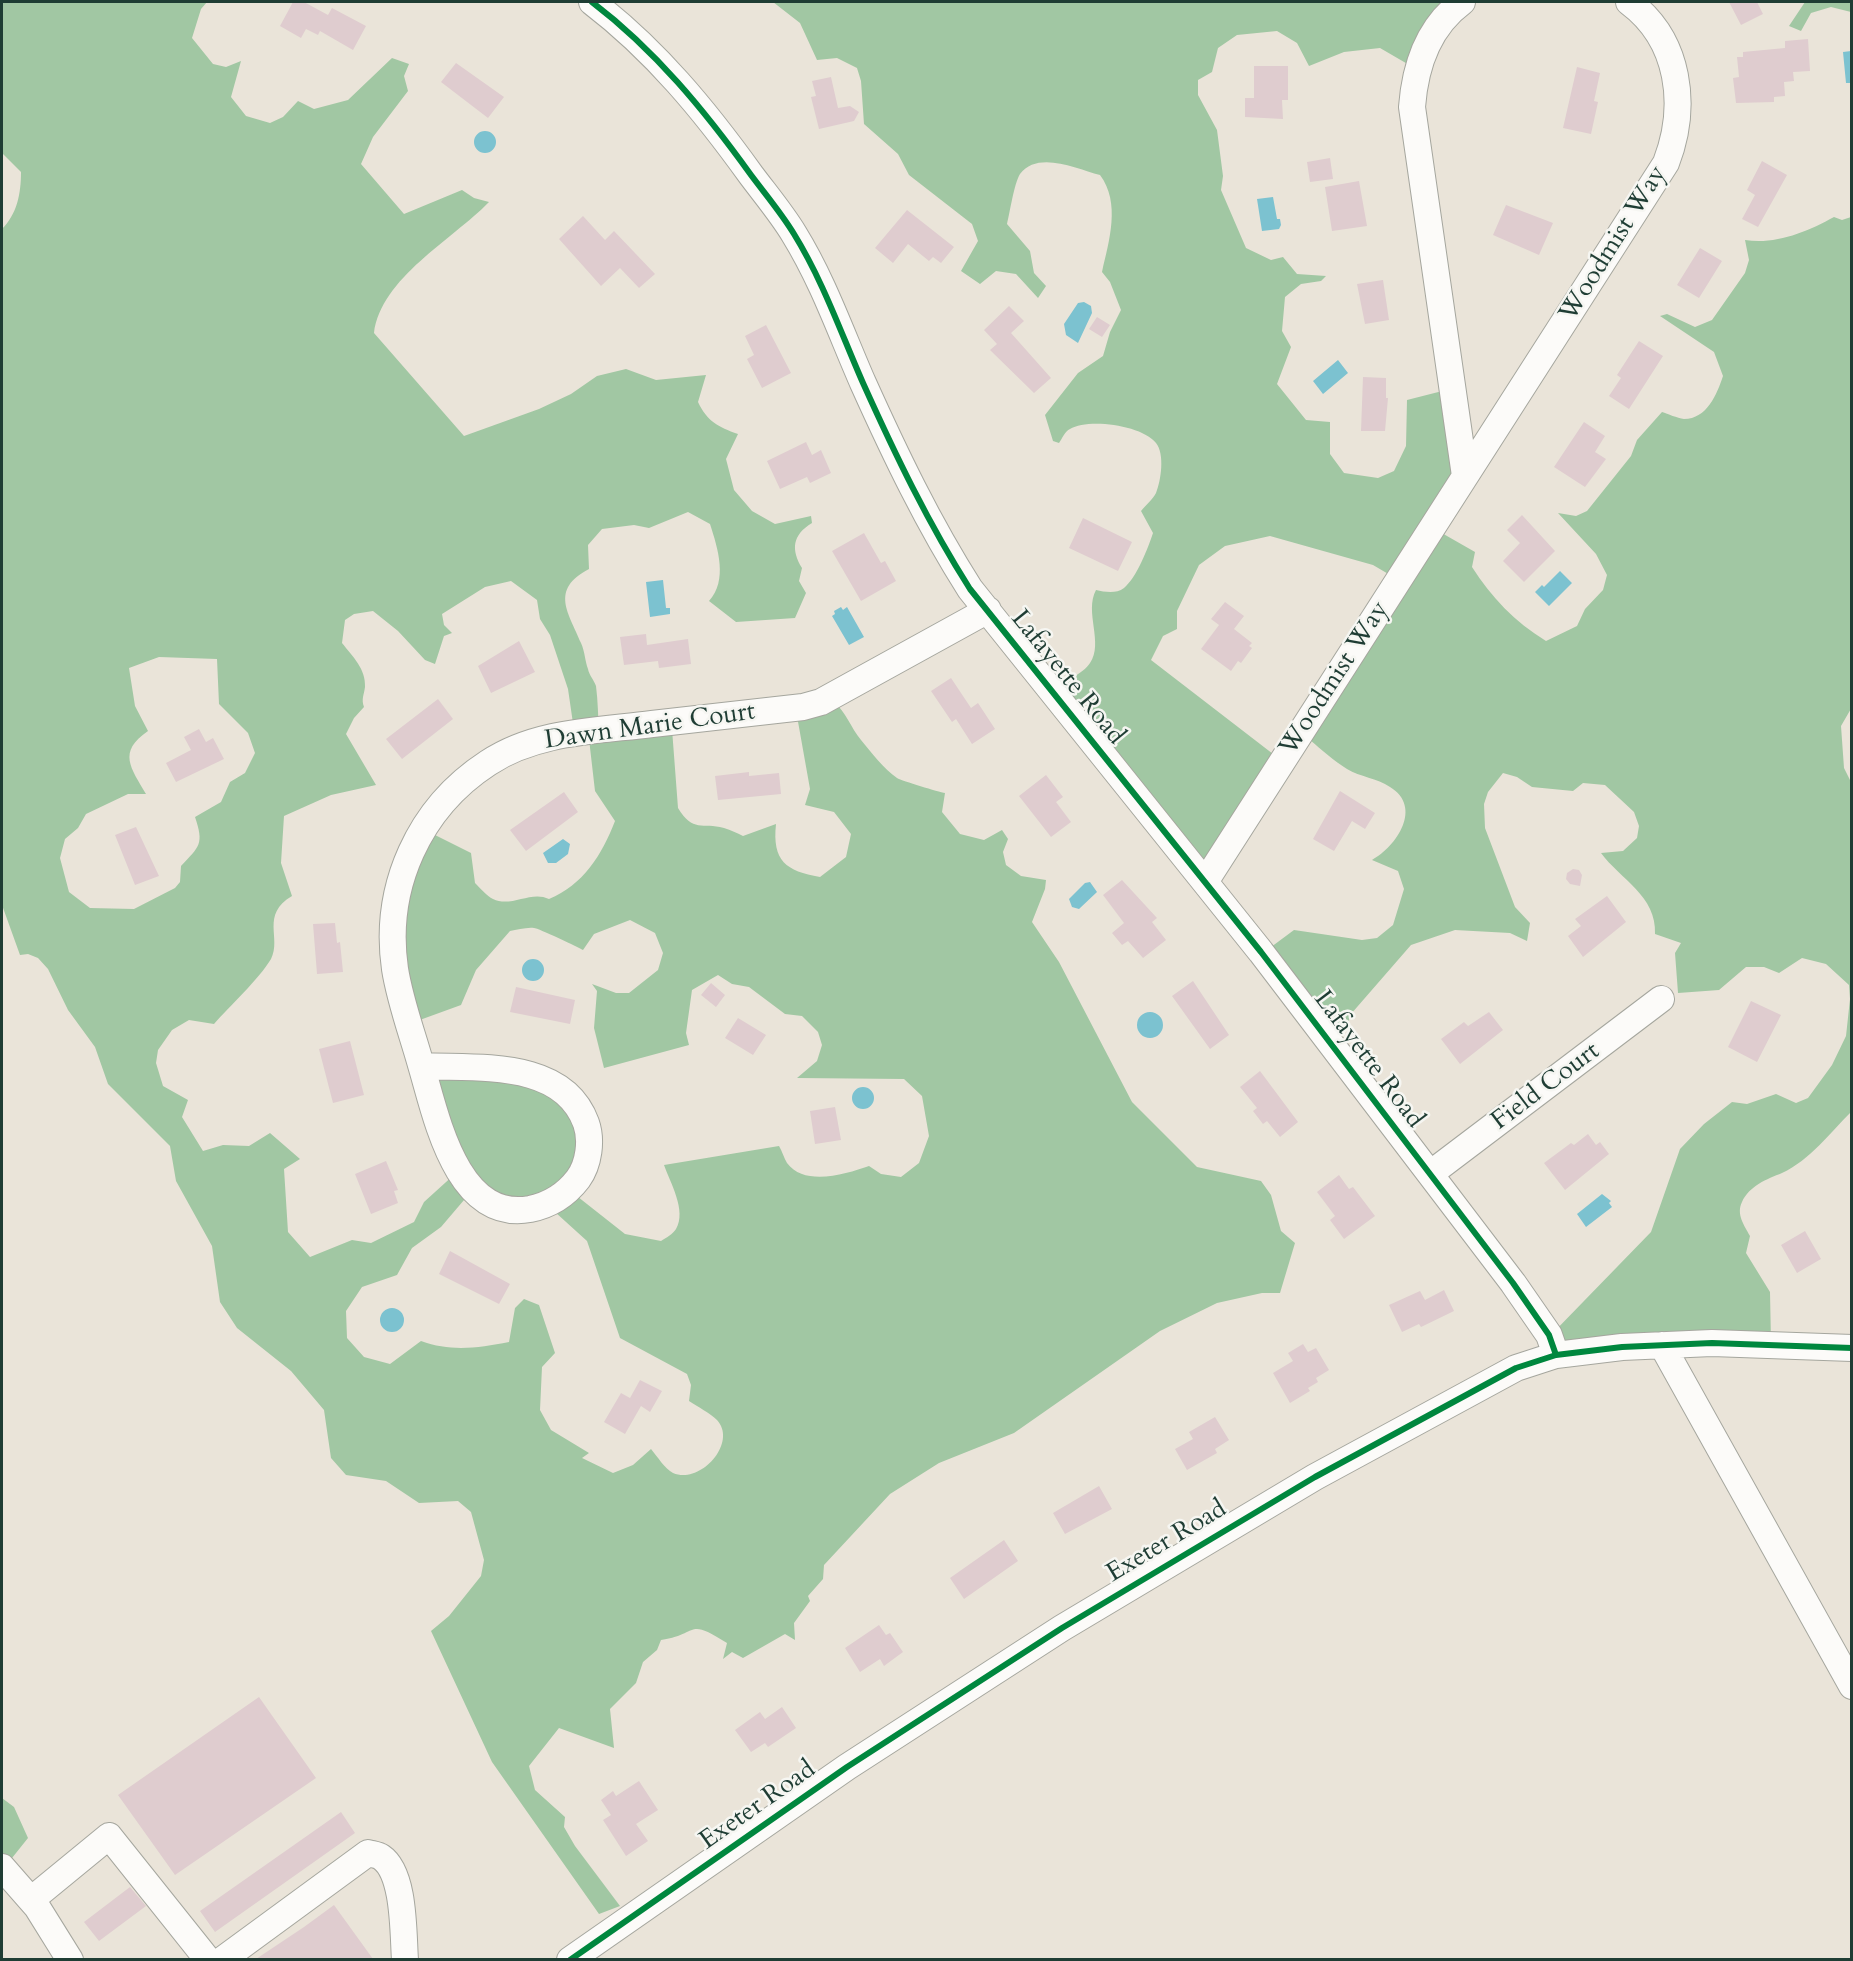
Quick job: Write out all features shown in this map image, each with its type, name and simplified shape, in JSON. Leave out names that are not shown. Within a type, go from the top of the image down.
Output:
[{"type":"street","name":"Lafayette Road","points":[[592,2],[625,27],[676,79],[726,140],[794,234],[829,303],[928,521],[970,589],[1205,882],[1431,1174],[1525,1300],[1549,1335],[1556,1356]]},
{"type":"street","points":[[1462,2],[1441,22],[1428,42],[1419,62],[1412,107],[1466,476]]},
{"type":"street","name":"Woodmist Way","points":[[1205,882],[1656,182],[1674,143],[1679,101],[1671,59],[1650,22],[1629,2]]},
{"type":"street","name":"Dawn Marie Court","points":[[422,1066],[526,1074],[547,1079],[565,1090],[580,1108],[588,1131],[588,1154],[580,1176],[565,1194],[544,1206],[521,1210],[498,1206],[477,1194],[451,1158],[440,1131],[422,1066],[396,971],[393,922],[402,874],[422,829],[447,797],[471,775],[513,750],[560,735],[803,707],[821,702],[988,610]]},
{"type":"street","name":"Field Court","points":[[1431,1174],[1661,999]]},
{"type":"street","name":"Exeter Road","points":[[570,1959],[847,1767],[1062,1628],[1414,1421],[1515,1368],[1556,1356],[1622,1347],[1712,1343],[1851,1347]]},
{"type":"street","points":[[1662,1345],[1851,1686]]},
{"type":"street","points":[[31,1900],[109,1836],[208,1959]]},
{"type":"street","points":[[222,1959],[368,1853],[381,1857],[391,1870],[400,1891],[405,1959]]},
{"type":"street","points":[[2,1867],[31,1900],[70,1959]]},
{"type":"green space","points":[[2,2],[207,2],[201,9],[192,38],[213,64],[226,67],[241,61],[231,97],[246,116],[270,123],[283,117],[298,101],[314,109],[348,100],[392,58],[409,64],[404,76],[408,91],[373,137],[361,164],[404,214],[462,190],[474,198],[489,202],[404,277],[379,313],[374,333],[464,436],[539,409],[571,394],[597,376],[626,369],[656,380],[706,375],[698,402],[701,409],[714,422],[738,434],[726,459],[734,490],[752,511],[775,524],[811,516],[812,523],[800,533],[795,543],[796,555],[802,568],[799,581],[806,593],[795,618],[736,622],[709,601],[715,593],[720,574],[716,544],[710,524],[688,512],[649,528],[634,525],[602,529],[588,545],[589,569],[569,585],[566,594],[568,612],[596,686],[599,732],[672,729],[678,808],[688,821],[698,825],[724,828],[743,836],[776,824],[776,847],[784,862],[798,871],[820,877],[846,857],[851,834],[834,812],[805,805],[810,789],[797,716],[834,702],[842,710],[861,740],[892,774],[897,778],[945,793],[942,812],[960,834],[984,840],[1002,830],[1008,839],[1003,852],[1006,865],[1021,876],[1046,880],[1045,889],[1032,922],[1059,962],[1132,1102],[1197,1167],[1261,1181],[1271,1195],[1281,1231],[1295,1243],[1280,1293],[1262,1293],[1217,1303],[1160,1331],[1014,1433],[939,1463],[890,1494],[824,1565],[823,1579],[808,1596],[810,1601],[794,1623],[795,1640],[785,1634],[743,1658],[732,1652],[723,1659],[727,1643],[705,1631],[693,1630],[661,1640],[657,1650],[643,1662],[636,1683],[610,1709],[614,1748],[559,1728],[529,1766],[535,1790],[565,1817],[564,1827],[575,1846],[620,1906],[599,1914],[492,1762],[431,1631],[449,1616],[481,1576],[484,1560],[471,1512],[458,1501],[419,1503],[386,1481],[346,1475],[331,1458],[324,1410],[291,1371],[237,1328],[220,1302],[212,1246],[176,1181],[170,1146],[108,1084],[95,1047],[68,1010],[48,969],[38,958],[28,954],[20,955],[2,905],[2,229],[17,203],[21,172],[2,153]],"holes":[[[511,581],[537,600],[540,619],[550,635],[568,689],[575,737],[589,739],[595,791],[615,821],[604,846],[590,868],[572,886],[549,899],[535,896],[507,902],[493,899],[475,883],[471,853],[431,833],[396,911],[417,1021],[461,1005],[476,970],[510,931],[534,928],[583,950],[594,934],[630,920],[655,933],[663,953],[658,970],[629,993],[616,993],[592,984],[597,991],[594,1028],[604,1068],[689,1045],[686,1033],[692,990],[718,975],[732,984],[749,987],[785,1014],[802,1016],[818,1032],[822,1045],[817,1061],[797,1078],[904,1079],[922,1096],[929,1136],[919,1163],[901,1177],[881,1174],[869,1166],[838,1175],[815,1177],[804,1175],[787,1163],[779,1146],[664,1165],[679,1205],[680,1214],[676,1229],[661,1241],[625,1234],[573,1193],[584,1110],[522,1075],[434,1068],[456,1173],[424,1202],[414,1222],[371,1243],[352,1240],[310,1257],[288,1232],[284,1169],[300,1159],[270,1133],[249,1146],[223,1145],[203,1151],[182,1117],[188,1100],[163,1086],[156,1063],[158,1050],[172,1030],[189,1020],[214,1024],[252,984],[271,959],[274,951],[274,919],[282,903],[292,896],[281,863],[284,816],[331,795],[376,785],[346,734],[354,718],[364,707],[365,681],[361,669],[342,643],[345,620],[354,614],[373,611],[398,631],[425,660],[435,664],[444,636],[452,633],[444,625],[442,614],[485,587]],[[159,657],[217,659],[219,704],[248,733],[255,753],[245,773],[230,782],[221,802],[195,817],[200,839],[196,849],[181,866],[180,882],[175,888],[134,909],[90,908],[69,892],[60,858],[65,839],[78,828],[86,814],[128,794],[146,794],[130,761],[132,746],[148,731],[135,706],[129,668]],[[470,1193],[555,1212],[587,1241],[620,1338],[687,1374],[691,1385],[689,1401],[717,1420],[722,1429],[723,1440],[713,1460],[704,1468],[684,1475],[670,1471],[651,1449],[633,1465],[613,1473],[582,1458],[589,1453],[551,1430],[540,1410],[542,1367],[555,1353],[539,1305],[524,1299],[515,1308],[509,1342],[454,1348],[421,1341],[390,1364],[364,1357],[347,1338],[346,1311],[362,1287],[397,1275],[412,1248],[441,1227]]]},
{"type":"green space","points":[[773,2],[1473,2],[1444,33],[1423,73],[1380,48],[1344,52],[1309,66],[1297,43],[1277,31],[1237,35],[1218,48],[1212,72],[1198,80],[1198,95],[1217,130],[1223,176],[1221,190],[1246,248],[1271,260],[1283,257],[1297,274],[1326,276],[1321,281],[1301,284],[1285,297],[1282,331],[1291,347],[1277,384],[1306,420],[1330,422],[1330,454],[1344,473],[1378,478],[1394,471],[1406,446],[1407,400],[1458,387],[1469,450],[1440,532],[1475,552],[1472,567],[1487,589],[1514,617],[1546,641],[1577,626],[1585,609],[1603,590],[1607,575],[1596,554],[1558,513],[1576,516],[1587,511],[1631,456],[1637,440],[1662,412],[1684,419],[1699,415],[1710,404],[1721,383],[1723,376],[1714,352],[1660,316],[1667,314],[1695,327],[1712,320],[1745,273],[1749,260],[1745,240],[1779,239],[1813,228],[1834,217],[1842,220],[1851,217],[1852,707],[1841,726],[1844,768],[1852,784],[1851,1112],[1802,1161],[1754,1187],[1745,1196],[1740,1206],[1742,1219],[1750,1236],[1746,1253],[1770,1292],[1771,1343],[1561,1356],[1549,1337],[1651,1232],[1680,1149],[1704,1124],[1732,1102],[1747,1104],[1776,1094],[1796,1103],[1808,1098],[1832,1065],[1846,1036],[1850,999],[1849,985],[1826,964],[1802,958],[1779,973],[1764,967],[1746,967],[1719,990],[1678,993],[1675,953],[1681,943],[1655,934],[1654,921],[1644,899],[1601,853],[1623,851],[1637,838],[1639,826],[1634,812],[1605,785],[1583,783],[1573,791],[1532,787],[1517,777],[1503,773],[1488,792],[1484,804],[1485,828],[1515,907],[1530,923],[1527,941],[1510,933],[1455,930],[1411,945],[1351,1014],[1338,1050],[1263,953],[1294,930],[1362,940],[1377,938],[1393,925],[1404,889],[1398,871],[1372,860],[1390,846],[1403,826],[1405,805],[1400,795],[1390,787],[1347,769],[1310,740],[1402,582],[1373,565],[1270,536],[1225,546],[1199,565],[1177,611],[1177,629],[1163,636],[1151,660],[1286,764],[1205,873],[1052,690],[1083,671],[1094,655],[1092,608],[1096,590],[1114,592],[1121,590],[1129,583],[1142,562],[1153,533],[1141,511],[1156,493],[1161,475],[1159,448],[1149,437],[1114,425],[1089,424],[1068,430],[1059,443],[1053,441],[1045,415],[1078,373],[1103,356],[1110,332],[1121,310],[1110,282],[1102,272],[1108,248],[1112,210],[1106,186],[1100,175],[1058,163],[1037,163],[1028,167],[1018,179],[1007,224],[1030,251],[1034,273],[1046,286],[1038,298],[1016,274],[996,271],[980,284],[961,271],[978,241],[972,224],[909,175],[898,154],[864,124],[861,81],[857,68],[837,58],[817,60],[800,23]]},
{"type":"green space","points":[[1805,2],[1851,2],[1851,12],[1831,7],[1811,13],[1801,31],[1789,26]]},
{"type":"green space","points":[[2,1798],[14,1807],[28,1838],[4,1868],[2,1867]]},
{"type":"water","points":[[1851,51],[1851,83],[1846,83],[1843,52]]},
{"type":"water","points":[[485,131],[493,134],[496,142],[493,150],[485,153],[477,150],[474,142],[477,134]]},
{"type":"water","points":[[1273,197],[1277,219],[1280,219],[1281,225],[1279,229],[1262,231],[1257,199]]},
{"type":"water","points":[[1084,302],[1091,306],[1092,313],[1078,343],[1066,335],[1064,324],[1078,303]]},
{"type":"water","points":[[1338,360],[1348,373],[1323,394],[1313,381]]},
{"type":"water","points":[[1560,571],[1572,583],[1549,606],[1535,592],[1542,585],[1544,587]]},
{"type":"water","points":[[663,580],[666,608],[670,608],[670,614],[650,617],[646,582]]},
{"type":"water","points":[[841,607],[843,610],[847,607],[864,637],[849,645],[832,616],[835,614],[834,611]]},
{"type":"water","points":[[563,839],[570,844],[568,854],[556,863],[548,863],[543,853]]},
{"type":"water","points":[[1090,882],[1097,892],[1079,909],[1072,907],[1069,899],[1085,883]]},
{"type":"water","points":[[533,959],[541,962],[544,970],[541,978],[533,981],[525,978],[522,970],[525,962]]},
{"type":"water","points":[[1150,1012],[1159,1016],[1163,1025],[1159,1034],[1150,1038],[1141,1034],[1137,1025],[1141,1016]]},
{"type":"water","points":[[863,1087],[871,1090],[874,1098],[871,1106],[863,1109],[855,1106],[852,1098],[855,1090]]},
{"type":"water","points":[[1602,1194],[1611,1201],[1609,1203],[1612,1207],[1586,1227],[1577,1214]]},
{"type":"water","points":[[392,1308],[397,1309],[403,1315],[403,1325],[397,1331],[392,1332],[387,1331],[381,1325],[380,1320],[381,1315],[387,1309]]},
{"type":"building","points":[[293,2],[304,2],[328,15],[332,8],[366,26],[353,50],[320,31],[318,35],[306,29],[301,38],[280,26]]},
{"type":"building","points":[[1729,2],[1757,2],[1763,14],[1741,25]]},
{"type":"building","points":[[1808,39],[1810,71],[1793,72],[1794,81],[1784,82],[1785,96],[1774,97],[1774,102],[1736,103],[1733,78],[1739,77],[1737,57],[1743,57],[1743,52],[1785,48],[1785,41]]},
{"type":"building","points":[[456,63],[504,97],[488,118],[441,82]]},
{"type":"building","points":[[1254,66],[1288,66],[1288,100],[1282,100],[1283,119],[1245,117],[1245,98],[1254,98]]},
{"type":"building","points":[[1577,67],[1600,73],[1594,101],[1598,102],[1591,134],[1563,128]]},
{"type":"building","points":[[831,77],[838,108],[850,106],[859,112],[854,121],[819,129],[811,97],[816,96],[812,81]]},
{"type":"building","points":[[1330,158],[1333,179],[1310,182],[1307,162]]},
{"type":"building","points":[[1762,161],[1787,175],[1758,227],[1742,219],[1755,195],[1747,190]]},
{"type":"building","points":[[1359,181],[1367,226],[1332,231],[1325,187]]},
{"type":"building","points":[[1506,205],[1553,223],[1539,255],[1493,235]]},
{"type":"building","points":[[907,210],[954,247],[941,263],[933,257],[929,261],[908,244],[893,263],[875,248]]},
{"type":"building","points":[[583,216],[605,240],[614,231],[655,274],[639,288],[620,268],[601,286],[559,239]]},
{"type":"building","points":[[1700,248],[1722,261],[1699,298],[1677,285]]},
{"type":"building","points":[[1383,280],[1389,320],[1365,324],[1357,284]]},
{"type":"building","points":[[1009,306],[1024,321],[1011,333],[1051,378],[1034,393],[990,350],[997,344],[984,330]]},
{"type":"building","points":[[1097,317],[1110,325],[1102,337],[1089,329]]},
{"type":"building","points":[[766,325],[791,373],[762,388],[747,359],[754,355],[745,336]]},
{"type":"building","points":[[1639,341],[1663,356],[1629,409],[1609,396],[1621,378],[1617,375]]},
{"type":"building","points":[[1363,377],[1386,378],[1386,398],[1388,398],[1385,431],[1361,431]]},
{"type":"building","points":[[1584,422],[1605,436],[1595,452],[1606,459],[1585,487],[1554,467]]},
{"type":"building","points":[[806,442],[812,455],[821,450],[831,473],[810,483],[807,477],[780,489],[767,461]]},
{"type":"building","points":[[1522,515],[1555,551],[1524,582],[1503,561],[1520,543],[1507,530]]},
{"type":"building","points":[[1083,518],[1132,542],[1118,571],[1069,548]]},
{"type":"building","points":[[864,533],[881,563],[885,561],[896,581],[861,601],[832,551]]},
{"type":"building","points":[[1225,602],[1244,616],[1234,629],[1252,643],[1249,646],[1252,648],[1241,663],[1238,661],[1231,671],[1201,649],[1219,625],[1211,619]]},
{"type":"building","points":[[646,634],[647,645],[688,639],[691,664],[659,668],[658,661],[624,665],[620,637]]},
{"type":"building","points":[[519,641],[535,672],[491,693],[478,666]]},
{"type":"building","points":[[951,678],[971,708],[978,703],[995,729],[972,744],[956,719],[952,722],[931,691]]},
{"type":"building","points":[[438,699],[453,719],[402,759],[386,739]]},
{"type":"building","points":[[199,729],[206,742],[213,738],[224,759],[176,782],[166,763],[191,750],[184,737]]},
{"type":"building","points":[[749,772],[749,776],[779,773],[781,794],[718,800],[715,776]]},
{"type":"building","points":[[1046,775],[1063,797],[1056,802],[1071,822],[1051,837],[1019,796]]},
{"type":"building","points":[[1340,791],[1375,813],[1365,829],[1352,821],[1334,851],[1313,839]]},
{"type":"building","points":[[564,792],[578,812],[526,851],[510,830]]},
{"type":"building","points":[[136,827],[159,876],[135,885],[115,835]]},
{"type":"building","points":[[1573,869],[1579,870],[1582,875],[1580,886],[1570,884],[1566,879],[1567,873]]},
{"type":"building","points":[[1122,880],[1157,918],[1152,922],[1166,940],[1143,958],[1128,941],[1122,945],[1112,933],[1124,923],[1103,895]]},
{"type":"building","points":[[1607,896],[1626,922],[1583,957],[1568,936],[1581,926],[1575,919]]},
{"type":"building","points":[[335,923],[337,943],[340,942],[343,972],[317,974],[313,924]]},
{"type":"building","points":[[1193,981],[1229,1035],[1210,1049],[1172,996]]},
{"type":"building","points":[[711,983],[725,995],[716,1007],[701,995]]},
{"type":"building","points":[[516,987],[575,1000],[570,1024],[510,1012]]},
{"type":"building","points":[[1751,1001],[1781,1015],[1757,1062],[1728,1047]]},
{"type":"building","points":[[1489,1012],[1503,1030],[1460,1064],[1441,1039],[1464,1022],[1468,1026]]},
{"type":"building","points":[[738,1018],[766,1035],[753,1055],[725,1038]]},
{"type":"building","points":[[350,1041],[364,1095],[333,1103],[319,1049]]},
{"type":"building","points":[[1260,1071],[1298,1122],[1280,1137],[1267,1121],[1263,1124],[1253,1111],[1257,1108],[1240,1087]]},
{"type":"building","points":[[835,1107],[841,1140],[815,1144],[810,1111]]},
{"type":"building","points":[[1588,1134],[1596,1145],[1600,1142],[1609,1154],[1565,1190],[1544,1163],[1571,1143],[1574,1145]]},
{"type":"building","points":[[386,1161],[398,1190],[394,1191],[398,1203],[371,1214],[355,1174]]},
{"type":"building","points":[[1339,1175],[1349,1189],[1353,1187],[1375,1216],[1344,1239],[1330,1220],[1335,1216],[1317,1192]]},
{"type":"building","points":[[1805,1231],[1821,1259],[1797,1273],[1781,1245]]},
{"type":"building","points":[[450,1251],[510,1284],[499,1304],[439,1274]]},
{"type":"building","points":[[1444,1290],[1454,1311],[1421,1327],[1419,1324],[1402,1332],[1389,1305],[1420,1291],[1425,1300]]},
{"type":"building","points":[[1303,1344],[1308,1352],[1316,1348],[1329,1370],[1316,1378],[1318,1382],[1308,1388],[1310,1391],[1290,1403],[1273,1373],[1293,1361],[1288,1353]]},
{"type":"building","points":[[640,1380],[662,1391],[650,1412],[641,1406],[625,1434],[604,1422],[621,1393],[630,1398]]},
{"type":"building","points":[[1215,1417],[1229,1440],[1215,1449],[1217,1453],[1187,1470],[1175,1449],[1193,1439],[1189,1432]]},
{"type":"building","points":[[1099,1486],[1112,1509],[1065,1534],[1053,1513]]},
{"type":"building","points":[[1004,1540],[1018,1561],[964,1599],[950,1578]]},
{"type":"building","points":[[879,1625],[886,1635],[890,1633],[903,1652],[884,1666],[880,1659],[860,1672],[845,1648]]},
{"type":"building","points":[[259,1697],[316,1778],[175,1875],[118,1795]]},
{"type":"building","points":[[782,1707],[796,1728],[768,1747],[765,1743],[751,1752],[735,1730],[760,1712],[765,1719]]},
{"type":"building","points":[[639,1781],[658,1810],[636,1824],[648,1841],[626,1856],[603,1820],[611,1815],[601,1800],[613,1791],[616,1796]]},
{"type":"building","points":[[341,1812],[355,1833],[215,1932],[200,1911]]},
{"type":"building","points":[[130,1887],[146,1906],[99,1941],[84,1922]]},
{"type":"building","points":[[334,1905],[373,1959],[256,1959],[304,1927]]},
{"type":"cycle path","points":[[592,2],[637,40],[678,82],[716,128],[789,227],[823,289],[887,436],[940,539],[970,589],[1261,952],[1513,1283],[1549,1335],[1556,1355]]},
{"type":"cycle path","points":[[570,1960],[847,1767],[1062,1628],[1315,1477],[1516,1368],[1556,1355],[1622,1347],[1712,1343],[1852,1348]]}]
